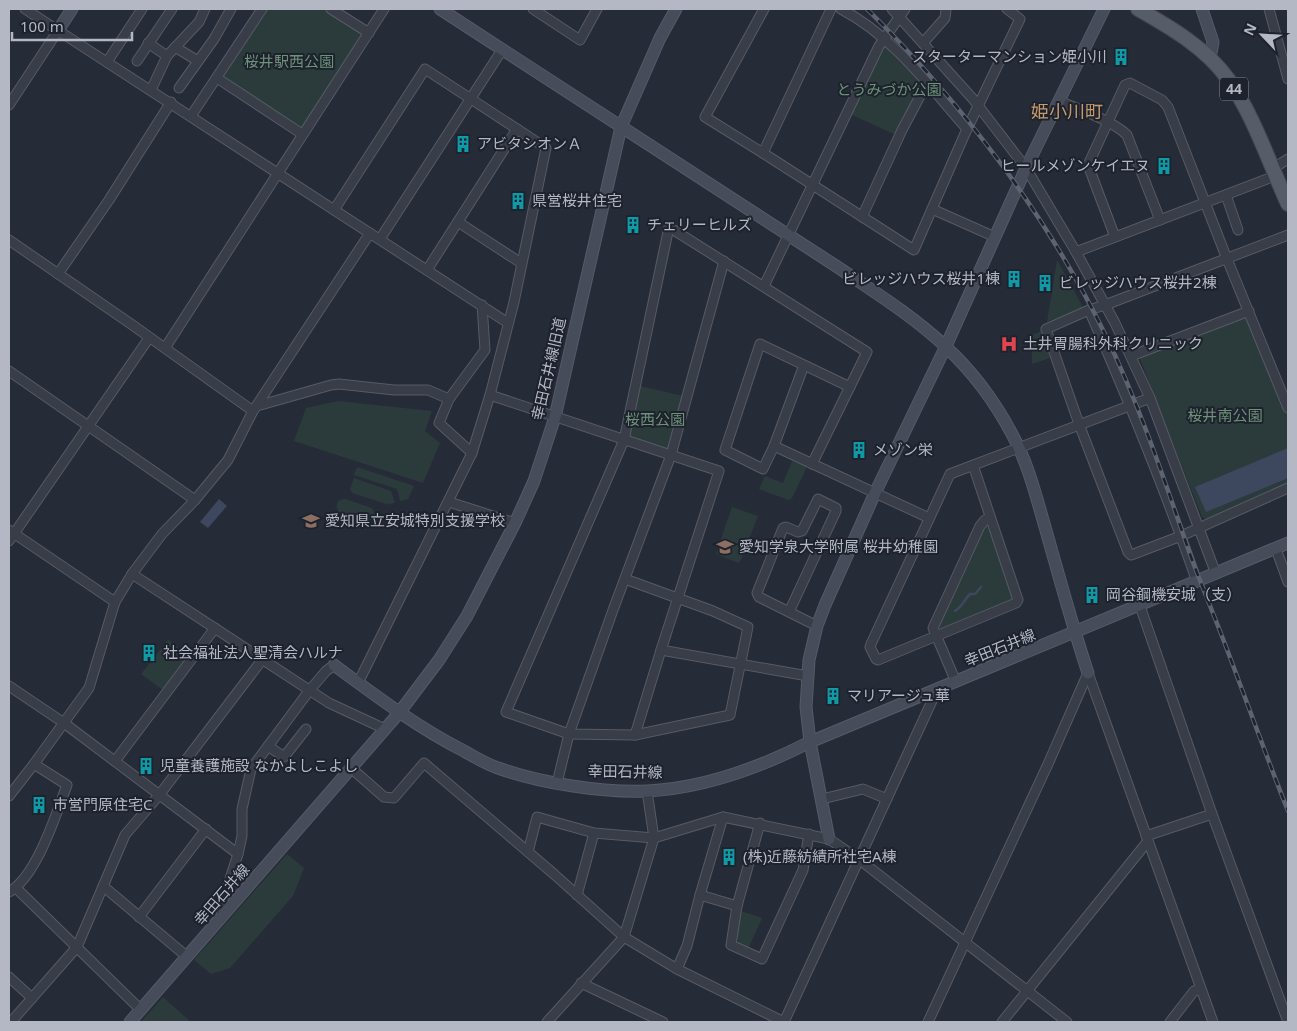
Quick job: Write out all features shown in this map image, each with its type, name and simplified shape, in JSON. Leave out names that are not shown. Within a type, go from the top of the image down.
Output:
[{"type":"main road","name":"44","points":[[1138,9],[1172,28],[1210,58],[1228,78],[1243,104],[1288,204]]},
{"type":"street","points":[[25,9],[59,29],[277,174],[508,323]]},
{"type":"street","points":[[9,105],[72,9]]},
{"type":"street","points":[[107,62],[142,9]]},
{"type":"street","points":[[137,61],[172,9]]},
{"type":"street","points":[[151,90],[167,56],[199,22],[204,9]]},
{"type":"street","points":[[179,88],[214,39],[231,9]]},
{"type":"street","points":[[191,116],[262,9]]},
{"type":"street","points":[[331,9],[369,33]]},
{"type":"street","points":[[164,348],[384,9]]},
{"type":"street","points":[[440,9],[890,302],[946,346],[982,387],[1001,415],[1018,447],[1034,490],[1088,673],[1213,1022]]},
{"type":"street","points":[[533,9],[580,40],[598,9]]},
{"type":"street","name":"幸田石井線旧道","points":[[399,713],[439,660],[467,616],[515,523],[534,481],[555,417],[621,127],[660,38],[676,9]]},
{"type":"street","points":[[764,9],[705,116],[914,250],[978,105],[1020,19],[1007,9]]},
{"type":"street","points":[[763,153],[831,9]]},
{"type":"street","points":[[841,9],[860,19],[884,38],[967,129]]},
{"type":"street","points":[[892,9],[902,12],[923,43],[978,105],[1026,168],[1076,252],[1131,356],[1150,398],[1216,574]]},
{"type":"street","points":[[923,43],[945,18],[946,9]]},
{"type":"street","points":[[829,838],[810,742],[806,706],[809,660],[817,626],[875,493],[946,346],[1026,168],[1104,9]]},
{"type":"street","points":[[1202,9],[1213,42],[1210,58]]},
{"type":"street","points":[[1269,9],[1288,79]]},
{"type":"street","points":[[764,286],[884,38],[902,12]]},
{"type":"street","points":[[148,43],[167,56]]},
{"type":"street","points":[[175,47],[198,61]]},
{"type":"street","points":[[380,239],[502,50]]},
{"type":"street","points":[[334,210],[425,69],[546,148],[508,323],[490,395],[472,453],[358,683]]},
{"type":"street","points":[[217,78],[302,134]]},
{"type":"street","points":[[862,217],[902,130],[927,83]]},
{"type":"street","points":[[1115,237],[1088,165],[1125,84],[1130,83],[1165,102],[1288,408]]},
{"type":"street","points":[[1059,100],[1107,122],[1127,134],[1160,220]]},
{"type":"street","points":[[58,274],[109,200],[171,102]]},
{"type":"street","points":[[427,270],[517,129]]},
{"type":"street","points":[[1076,252],[1226,195],[1274,172],[1288,159]]},
{"type":"street","points":[[1226,195],[1238,230]]},
{"type":"street","points":[[932,209],[995,237]]},
{"type":"street","points":[[458,222],[521,263]]},
{"type":"street","points":[[625,579],[713,611],[748,627],[730,715],[635,736],[569,734],[506,712],[624,440],[669,227],[867,352],[812,464]]},
{"type":"street","points":[[9,796],[89,688],[115,602],[132,574],[162,534],[195,500],[228,460],[255,409],[370,233]]},
{"type":"street","points":[[1288,235],[1105,306],[1089,310],[1046,329],[1079,424],[1130,555],[1181,536],[1288,488]]},
{"type":"street","points":[[9,240],[149,338],[255,409]]},
{"type":"street","points":[[557,783],[569,734],[671,455],[724,261]]},
{"type":"street","points":[[472,453],[439,423],[448,399],[485,350],[482,305]]},
{"type":"street","points":[[1089,310],[1131,405],[1197,582]]},
{"type":"street","points":[[1131,356],[1248,311]]},
{"type":"street","points":[[9,542],[12,532],[149,338]]},
{"type":"street","points":[[804,365],[774,446],[763,469],[726,450],[760,344],[804,365],[850,387]]},
{"type":"street","points":[[9,371],[195,500]]},
{"type":"street","points":[[255,409],[331,385],[340,384],[394,390],[428,390],[448,399]]},
{"type":"street","points":[[490,395],[719,471],[635,736]]},
{"type":"street","points":[[973,465],[1018,600],[1016,603],[878,660],[874,657],[870,647],[950,474],[1018,447],[1150,398]]},
{"type":"street","points":[[774,446],[929,518]]},
{"type":"street","points":[[789,612],[836,511],[836,508],[818,499],[802,531],[798,532],[786,527],[783,528],[757,593],[759,597],[789,612],[817,626]]},
{"type":"street","points":[[449,502],[515,523]]},
{"type":"street","points":[[956,682],[933,628],[980,526],[985,520],[990,518]]},
{"type":"street","points":[[12,532],[115,602]]},
{"type":"street","name":"幸田石井線","points":[[130,1022],[399,713],[443,740],[497,768],[557,783],[589,788],[647,791],[680,787],[745,770],[786,754],[810,742],[1288,543]]},
{"type":"street","points":[[1276,549],[1286,570],[1288,582]]},
{"type":"street","points":[[132,574],[309,691],[329,703],[385,729]]},
{"type":"street","points":[[1140,606],[1212,814],[1288,1022]]},
{"type":"street","points":[[115,761],[215,628]]},
{"type":"street","points":[[661,650],[808,676]]},
{"type":"street","points":[[11,1022],[77,947],[124,836],[160,794],[262,660]]},
{"type":"street","points":[[221,919],[222,904],[242,836],[242,809],[251,769],[326,671],[334,665],[399,713]]},
{"type":"street","points":[[928,1022],[1048,764],[1088,673]]},
{"type":"street","points":[[9,686],[64,723],[238,854]]},
{"type":"street","points":[[351,768],[384,797],[394,798],[424,763],[624,936],[677,970],[784,1022],[937,690]]},
{"type":"street","points":[[268,746],[284,757],[306,729]]},
{"type":"street","points":[[34,764],[67,785],[46,839],[32,866],[12,890],[77,947],[140,1010]]},
{"type":"street","points":[[822,799],[864,789],[888,799]]},
{"type":"street","points":[[547,1022],[624,936],[654,838],[647,791]]},
{"type":"street","points":[[1002,1022],[1147,839],[1212,814]]},
{"type":"street","points":[[528,852],[537,817],[594,833],[654,838],[723,817],[829,838],[860,860],[1067,1022]]},
{"type":"street","points":[[677,970],[687,946],[723,817]]},
{"type":"street","points":[[760,824],[737,906],[731,945],[762,959],[803,870],[809,834]]},
{"type":"street","points":[[139,917],[206,829]]},
{"type":"street","points":[[577,895],[594,833]]},
{"type":"street","points":[[103,886],[185,955]]},
{"type":"street","points":[[700,896],[737,906]]},
{"type":"street","points":[[9,977],[32,998]]},
{"type":"street","points":[[582,983],[644,1018],[663,1022]]},
{"type":"street","points":[[1170,1022],[1194,991],[1202,989]]},
{"type":"green space","name":"桜井駅西公園","points":[[266,9],[324,9],[362,34],[362,38],[304,128],[299,129],[223,80],[224,74]]},
{"type":"green space","name":"とうみづか公園","points":[[884,42],[921,79],[921,83],[896,135],[850,114]]},
{"type":"green space","points":[[1057,260],[1083,307],[1047,322]]},
{"type":"green space","name":"桜井南公園","points":[[1244,316],[1249,318],[1288,416],[1288,485],[1206,519],[1202,517],[1140,359],[1141,355]]},
{"type":"green space","points":[[1041,331],[1050,358],[1032,364],[1032,335]]},
{"type":"green space","name":"桜西公園","points":[[639,386],[684,396],[671,447],[666,451],[627,439]]},
{"type":"green space","points":[[338,401],[432,411],[425,431],[440,443],[423,483],[294,441],[306,408]]},
{"type":"green space","points":[[792,461],[807,467],[792,498],[788,500],[759,489],[765,476],[783,483]]},
{"type":"green space","points":[[357,467],[414,486],[408,499],[400,501],[397,489],[354,475]]},
{"type":"green space","points":[[354,478],[391,491],[395,503],[386,504],[352,493],[350,489]]},
{"type":"green space","points":[[345,499],[372,508],[375,514],[374,519],[368,521],[339,512],[337,503]]},
{"type":"green space","points":[[732,507],[758,516],[741,560],[738,563],[716,554]]},
{"type":"green space","points":[[984,526],[990,527],[1014,595],[1012,600],[942,630],[937,624]]},
{"type":"green space","points":[[168,640],[189,656],[163,690],[141,674]]},
{"type":"green space","points":[[287,854],[304,868],[293,896],[230,968],[211,974],[194,960]]},
{"type":"green space","points":[[741,911],[762,918],[748,949],[737,944],[739,940],[735,939]]},
{"type":"green space","points":[[163,997],[191,1022],[141,1022]]},
{"type":"water","points":[[1288,448],[1288,478],[1206,512],[1195,487]]},
{"type":"water","points":[[219,499],[227,506],[208,528],[200,522]]},
{"type":"waterway","points":[[955,611],[970,594],[975,594],[981,587]]},
{"type":"railway","points":[[867,9],[936,83],[999,162],[1029,203],[1082,289],[1118,361],[1141,416],[1191,557],[1288,811]]},
{"type":"place","name":"スターターマンション姫小川","points":[[1121,57]]},
{"type":"place","name":"アビタシオンＡ","points":[[463,144]]},
{"type":"place","name":"ヒールメゾンケイエヌ","points":[[1164,166]]},
{"type":"place","name":"県営桜井住宅","points":[[518,201]]},
{"type":"place","name":"チェリーヒルズ","points":[[633,225]]},
{"type":"place","name":"ビレッジハウス桜井1棟","points":[[1014,279]]},
{"type":"place","name":"ビレッジハウス桜井2棟","points":[[1045,283]]},
{"type":"place","name":"土井胃腸科外科クリニック","points":[[1009,344]]},
{"type":"place","name":"メゾン栄","points":[[859,450]]},
{"type":"place","name":"愛知県立安城特別支援学校","points":[[311,521]]},
{"type":"place","name":"愛知学泉大学附属 桜井幼稚園","points":[[725,547]]},
{"type":"place","name":"岡谷鋼機安城（支）","points":[[1092,595]]},
{"type":"place","name":"社会福祉法人聖清会ハルナ","points":[[149,653]]},
{"type":"place","name":"マリアージュ華","points":[[833,696]]},
{"type":"place","name":"児童養護施設 なかよしこよし","points":[[146,766]]},
{"type":"place","name":"市営門原住宅C","points":[[39,805]]},
{"type":"place","name":"(株)近藤紡績所社宅A棟","points":[[729,857]]},
{"type":"district","name":"姫小川町","points":[[1067,112]]}]
